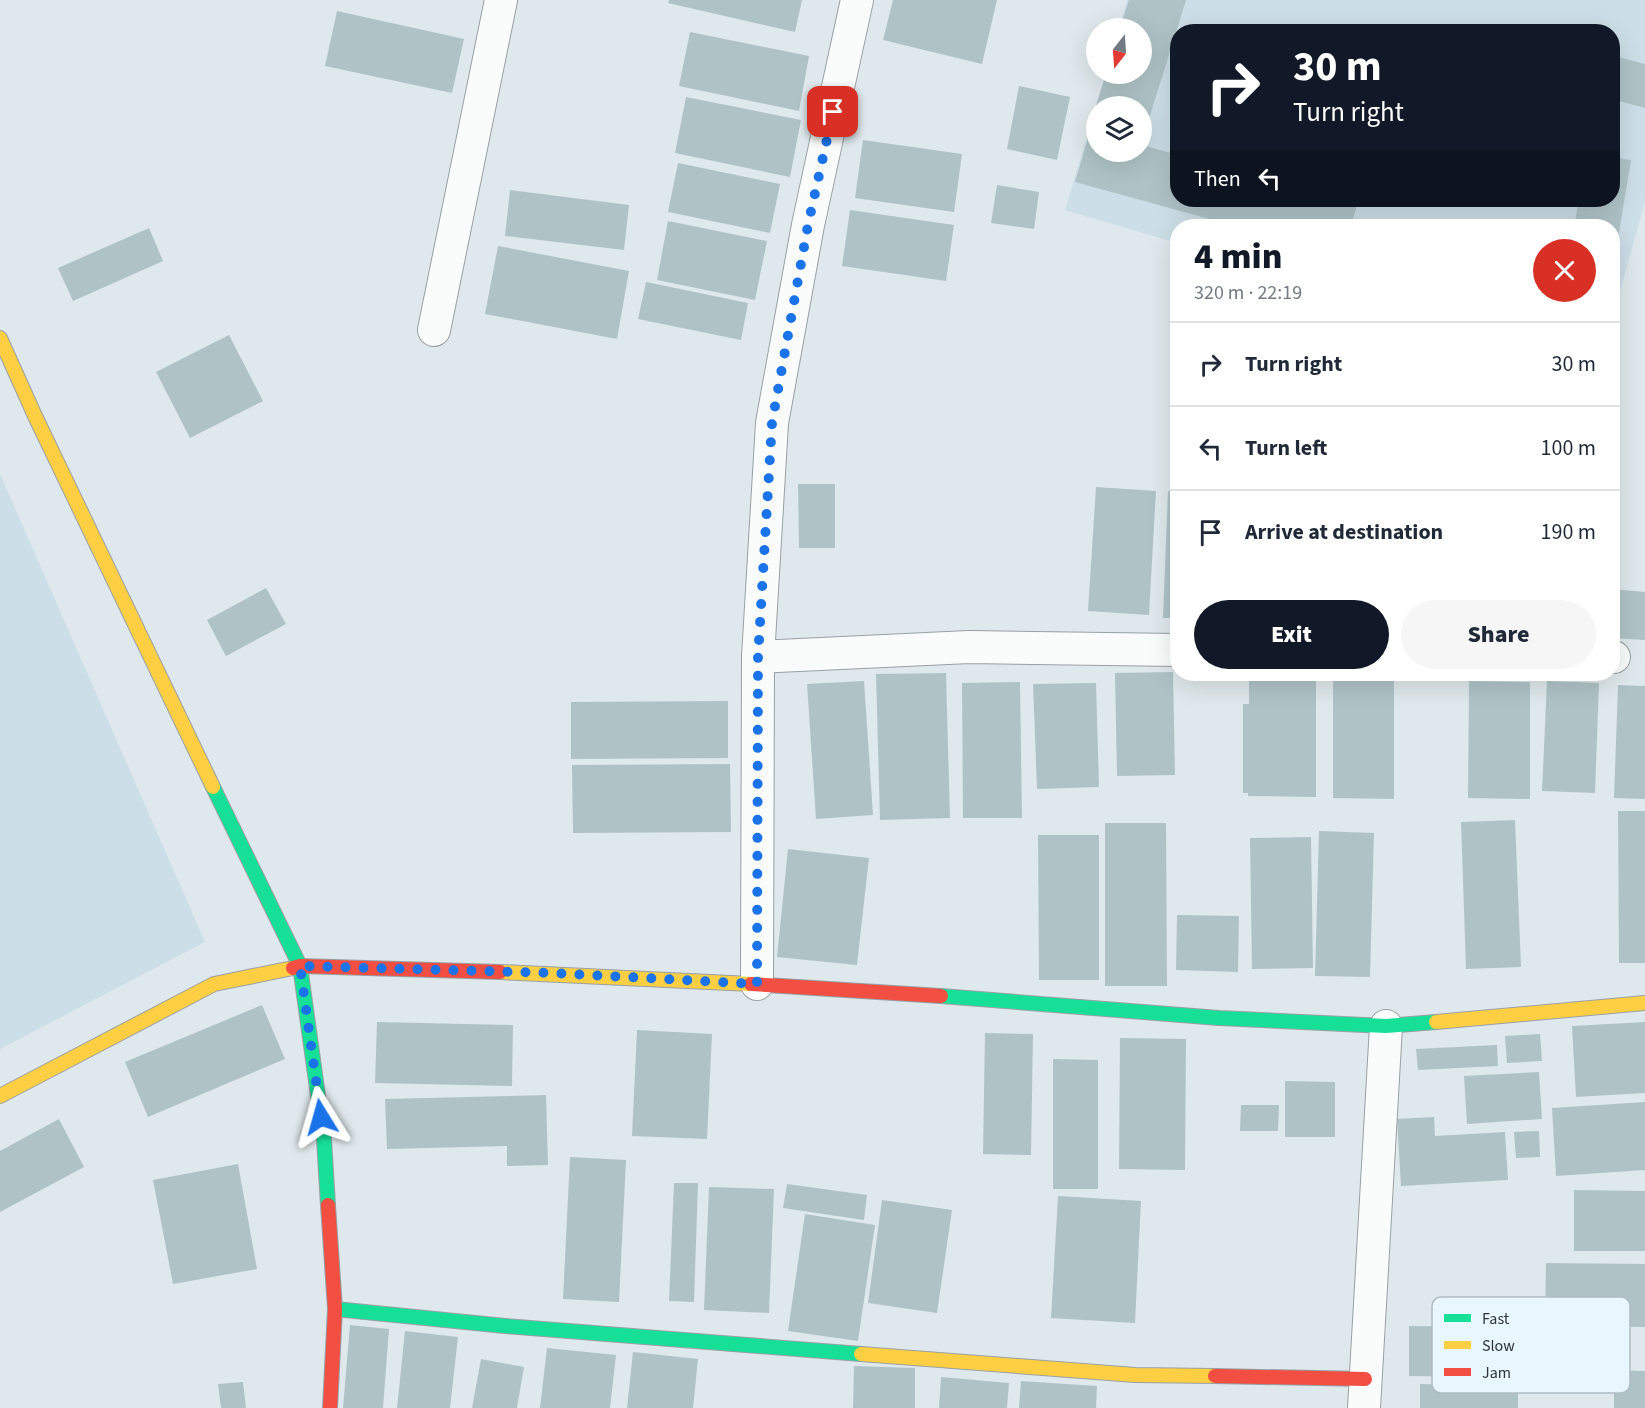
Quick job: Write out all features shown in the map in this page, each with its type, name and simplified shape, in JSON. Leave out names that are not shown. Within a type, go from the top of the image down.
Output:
[{"type":"street","points":[[435,330],[501,0]]},
{"type":"street","points":[[757,984],[758,657],[772,423],[808,225],[857,0]]},
{"type":"street","points":[[0,338],[151,661],[300,966],[324,1138],[335,1309],[330,1408]]},
{"type":"street","points":[[758,657],[969,647],[1170,650]]},
{"type":"street","points":[[0,1096],[214,984],[300,966],[552,973],[835,988],[1219,1018],[1386,1026],[1645,1003]]},
{"type":"street","points":[[335,1309],[516,1327],[1365,1394],[1386,1026]]},
{"type":"shaded area","points":[[1127,0],[1645,0],[1645,201],[1620,292],[1620,219],[1170,219],[1170,241],[1065,210],[1086,140],[1086,162],[1152,162],[1152,96],[1099,96],[1103,84],[1152,84],[1152,18],[1122,18]]},
{"type":"shaded area","points":[[0,474],[205,942],[0,1049]]},
{"type":"building","points":[[669,0],[802,0],[795,32],[668,3]]},
{"type":"building","points":[[893,0],[997,0],[982,64],[883,40]]},
{"type":"building","points":[[1129,0],[1186,0],[1179,24],[1170,24],[1170,51],[1152,109],[1152,96],[1099,96],[1103,84],[1152,84],[1152,18],[1123,18]]},
{"type":"building","points":[[337,11],[464,39],[452,93],[325,66]]},
{"type":"building","points":[[690,32],[809,56],[799,111],[679,86]]},
{"type":"building","points":[[1620,57],[1645,64],[1645,108],[1620,101]]},
{"type":"building","points":[[1019,86],[1070,97],[1057,160],[1007,149]]},
{"type":"building","points":[[686,97],[801,120],[790,177],[675,153]]},
{"type":"building","points":[[863,140],[962,154],[954,212],[855,198]]},
{"type":"building","points":[[1086,145],[1086,162],[1152,162],[1152,148],[1170,153],[1170,207],[1356,207],[1353,219],[1210,219],[1075,182]]},
{"type":"building","points":[[1620,158],[1631,160],[1620,227],[1620,219],[1575,219],[1578,207],[1620,207]]},
{"type":"building","points":[[678,163],[780,184],[770,233],[668,212]]},
{"type":"building","points":[[997,185],[1039,192],[1034,229],[991,223]]},
{"type":"building","points":[[510,190],[629,205],[624,250],[505,236]]},
{"type":"building","points":[[850,210],[954,225],[946,281],[842,266]]},
{"type":"building","points":[[668,221],[767,241],[755,300],[657,280]]},
{"type":"building","points":[[149,228],[163,261],[73,301],[58,268]]},
{"type":"building","points":[[498,246],[629,271],[617,339],[485,314]]},
{"type":"building","points":[[646,282],[748,303],[741,340],[638,319]]},
{"type":"building","points":[[229,335],[263,401],[190,438],[156,372]]},
{"type":"building","points":[[798,484],[835,484],[835,548],[799,548]]},
{"type":"building","points":[[1096,487],[1156,491],[1149,615],[1088,611]]},
{"type":"building","points":[[1168,491],[1170,491],[1170,618],[1163,618]]},
{"type":"building","points":[[266,588],[286,624],[226,656],[207,620]]},
{"type":"building","points":[[1620,590],[1645,592],[1645,640],[1620,638]]},
{"type":"building","points":[[1170,672],[1170,681],[1173,681],[1175,775],[1117,776],[1115,673]]},
{"type":"building","points":[[946,673],[950,818],[880,820],[876,674]]},
{"type":"building","points":[[864,681],[873,815],[816,819],[807,684]]},
{"type":"building","points":[[1249,681],[1316,681],[1316,797],[1248,796],[1248,793],[1243,793],[1243,704],[1249,704]]},
{"type":"building","points":[[1333,681],[1394,681],[1394,799],[1333,798]]},
{"type":"building","points":[[1469,681],[1530,682],[1530,799],[1468,798]]},
{"type":"building","points":[[1547,681],[1599,683],[1595,793],[1542,791]]},
{"type":"building","points":[[1020,682],[1022,818],[963,818],[962,683]]},
{"type":"building","points":[[1096,683],[1099,787],[1037,789],[1033,684]]},
{"type":"building","points":[[1618,685],[1645,686],[1645,799],[1614,798]]},
{"type":"building","points":[[728,701],[728,758],[571,759],[571,702]]},
{"type":"building","points":[[730,764],[731,832],[573,833],[572,765]]},
{"type":"building","points":[[1618,811],[1645,811],[1645,963],[1619,963]]},
{"type":"building","points":[[1515,820],[1521,967],[1466,969],[1461,822]]},
{"type":"building","points":[[1105,823],[1166,823],[1167,986],[1105,986]]},
{"type":"building","points":[[1319,831],[1374,833],[1370,977],[1315,976]]},
{"type":"building","points":[[1038,835],[1099,835],[1099,980],[1039,980]]},
{"type":"building","points":[[1311,837],[1313,968],[1252,969],[1250,838]]},
{"type":"building","points":[[788,849],[869,858],[857,965],[777,957]]},
{"type":"building","points":[[1177,915],[1239,916],[1238,972],[1176,970]]},
{"type":"building","points":[[262,1005],[285,1059],[148,1117],[125,1062]]},
{"type":"building","points":[[377,1022],[513,1025],[512,1086],[375,1083]]},
{"type":"building","points":[[1645,1022],[1645,1093],[1576,1097],[1572,1026]]},
{"type":"building","points":[[637,1030],[712,1034],[707,1139],[632,1136]]},
{"type":"building","points":[[985,1033],[1033,1034],[1031,1155],[983,1154]]},
{"type":"building","points":[[1540,1034],[1542,1061],[1507,1063],[1505,1036]]},
{"type":"building","points":[[1120,1038],[1186,1039],[1185,1170],[1119,1169]]},
{"type":"building","points":[[1497,1045],[1498,1066],[1418,1070],[1416,1049]]},
{"type":"building","points":[[1053,1059],[1098,1060],[1098,1189],[1053,1189]]},
{"type":"building","points":[[1539,1072],[1542,1119],[1467,1124],[1464,1076]]},
{"type":"building","points":[[1285,1081],[1335,1082],[1335,1137],[1285,1137]]},
{"type":"building","points":[[546,1095],[548,1165],[507,1166],[507,1146],[387,1149],[385,1099]]},
{"type":"building","points":[[1645,1102],[1645,1170],[1556,1176],[1552,1108]]},
{"type":"building","points":[[1241,1105],[1279,1105],[1278,1131],[1240,1131]]},
{"type":"building","points":[[1434,1117],[1435,1136],[1505,1132],[1508,1180],[1401,1186],[1397,1119]]},
{"type":"building","points":[[59,1119],[84,1167],[0,1212],[0,1151]]},
{"type":"building","points":[[1539,1131],[1540,1157],[1516,1158],[1514,1132]]},
{"type":"building","points":[[570,1157],[626,1160],[619,1302],[563,1299]]},
{"type":"building","points":[[238,1164],[257,1269],[173,1284],[153,1180]]},
{"type":"building","points":[[674,1183],[698,1183],[694,1302],[669,1301]]},
{"type":"building","points":[[787,1184],[867,1195],[864,1220],[783,1208]]},
{"type":"building","points":[[709,1187],[774,1189],[769,1313],[704,1310]]},
{"type":"building","points":[[1574,1190],[1645,1191],[1645,1251],[1574,1251]]},
{"type":"building","points":[[1058,1196],[1141,1201],[1135,1323],[1051,1318]]},
{"type":"building","points":[[882,1200],[952,1210],[937,1313],[868,1303]]},
{"type":"building","points":[[805,1214],[875,1225],[858,1341],[788,1331]]},
{"type":"building","points":[[1546,1263],[1645,1264],[1645,1327],[1630,1327],[1630,1297],[1545,1297]]},
{"type":"building","points":[[350,1325],[389,1329],[383,1408],[343,1408]]},
{"type":"building","points":[[1409,1326],[1432,1326],[1432,1376],[1409,1376]]},
{"type":"building","points":[[405,1331],[458,1337],[450,1408],[397,1408]]},
{"type":"building","points":[[547,1348],[616,1355],[610,1408],[540,1408]]},
{"type":"building","points":[[633,1352],[698,1359],[693,1408],[627,1408]]},
{"type":"building","points":[[481,1359],[524,1367],[517,1408],[472,1408]]},
{"type":"building","points":[[854,1366],[915,1368],[915,1408],[853,1408]]},
{"type":"building","points":[[1630,1371],[1645,1371],[1645,1408],[1614,1408],[1614,1393],[1630,1393]]},
{"type":"building","points":[[941,1377],[1009,1383],[1007,1408],[939,1408]]},
{"type":"building","points":[[1021,1381],[1097,1386],[1096,1408],[1019,1408]]},
{"type":"building","points":[[243,1382],[246,1408],[221,1408],[218,1384]]},
{"type":"building","points":[[1420,1384],[1432,1384],[1432,1393],[1518,1393],[1518,1408],[1420,1408]]},
{"type":"traffic: fast","points":[[213,787],[300,966],[324,1139],[328,1205]]},
{"type":"traffic: fast","points":[[941,996],[1219,1018],[1386,1026],[1436,1022]]},
{"type":"traffic: fast","points":[[335,1309],[505,1326],[861,1354]]},
{"type":"traffic: slow","points":[[0,338],[35,416],[213,787]]},
{"type":"traffic: slow","points":[[0,1096],[214,984],[293,968]]},
{"type":"traffic: slow","points":[[500,972],[751,984]]},
{"type":"traffic: slow","points":[[1436,1022],[1645,1003]]},
{"type":"traffic: slow","points":[[861,1354],[1135,1375],[1215,1376]]},
{"type":"traffic: jam","points":[[293,968],[300,966],[500,972]]},
{"type":"traffic: jam","points":[[751,984],[941,996]]},
{"type":"traffic: jam","points":[[328,1205],[335,1309],[330,1408]]},
{"type":"traffic: jam","points":[[1215,1376],[1365,1379]]},
{"type":"route","points":[[321,1117],[300,966],[552,973],[757,984],[758,657],[772,423],[808,225],[833,112]]}]
